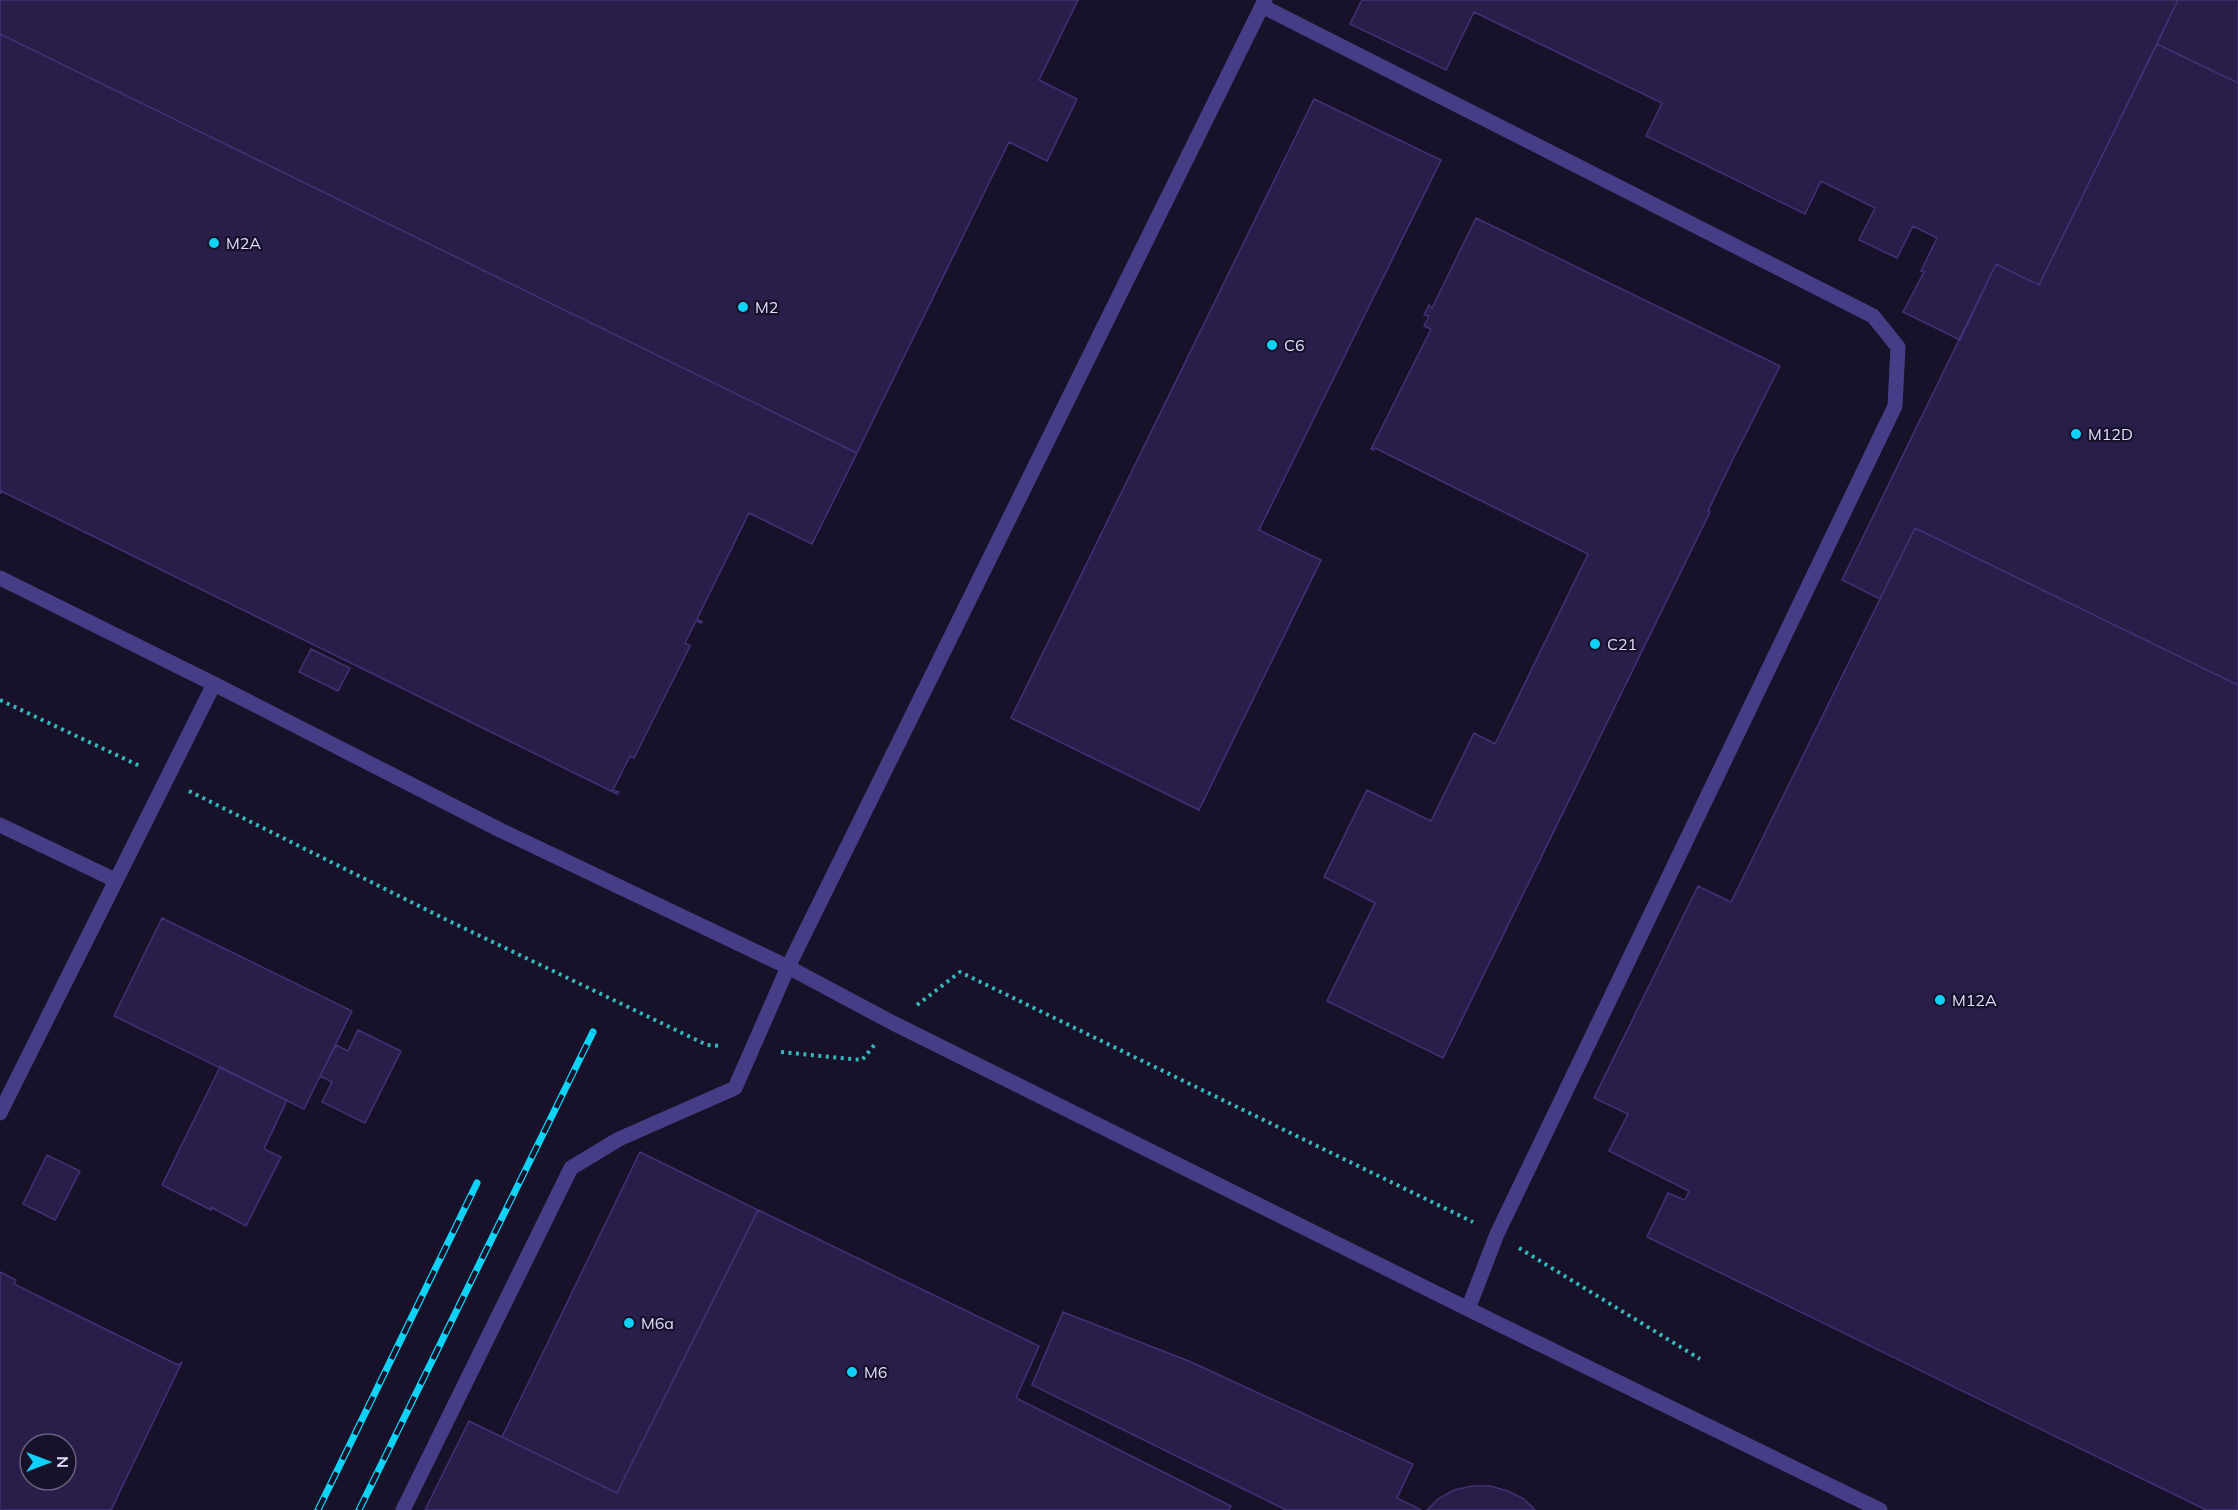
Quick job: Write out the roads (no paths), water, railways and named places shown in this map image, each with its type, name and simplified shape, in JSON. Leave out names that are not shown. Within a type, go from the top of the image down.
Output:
[{"type":"lane","points":[[403,1510],[572,1168],[619,1139],[735,1088],[788,967],[1263,3],[1873,316],[1898,347],[1895,406],[1497,1234],[1468,1309]]},
{"type":"lane","points":[[0,578],[500,830],[788,967],[893,1023],[1468,1309],[1880,1510]]},
{"type":"lane","points":[[0,1113],[214,684]]},
{"type":"lane","points":[[0,825],[115,880]]},
{"type":"railway","points":[[359,1510],[593,1032]]},
{"type":"railway","points":[[318,1510],[477,1183]]},
{"type":"place","name":"M2A","points":[[214,243]]},
{"type":"place","name":"M2","points":[[743,307]]},
{"type":"place","name":"C6","points":[[1272,345]]},
{"type":"place","name":"M12D","points":[[2076,434]]},
{"type":"place","name":"C21","points":[[1595,644]]},
{"type":"place","name":"M12A","points":[[1940,1000]]},
{"type":"place","name":"M6a","points":[[629,1323]]},
{"type":"place","name":"M6","points":[[852,1372]]}]
